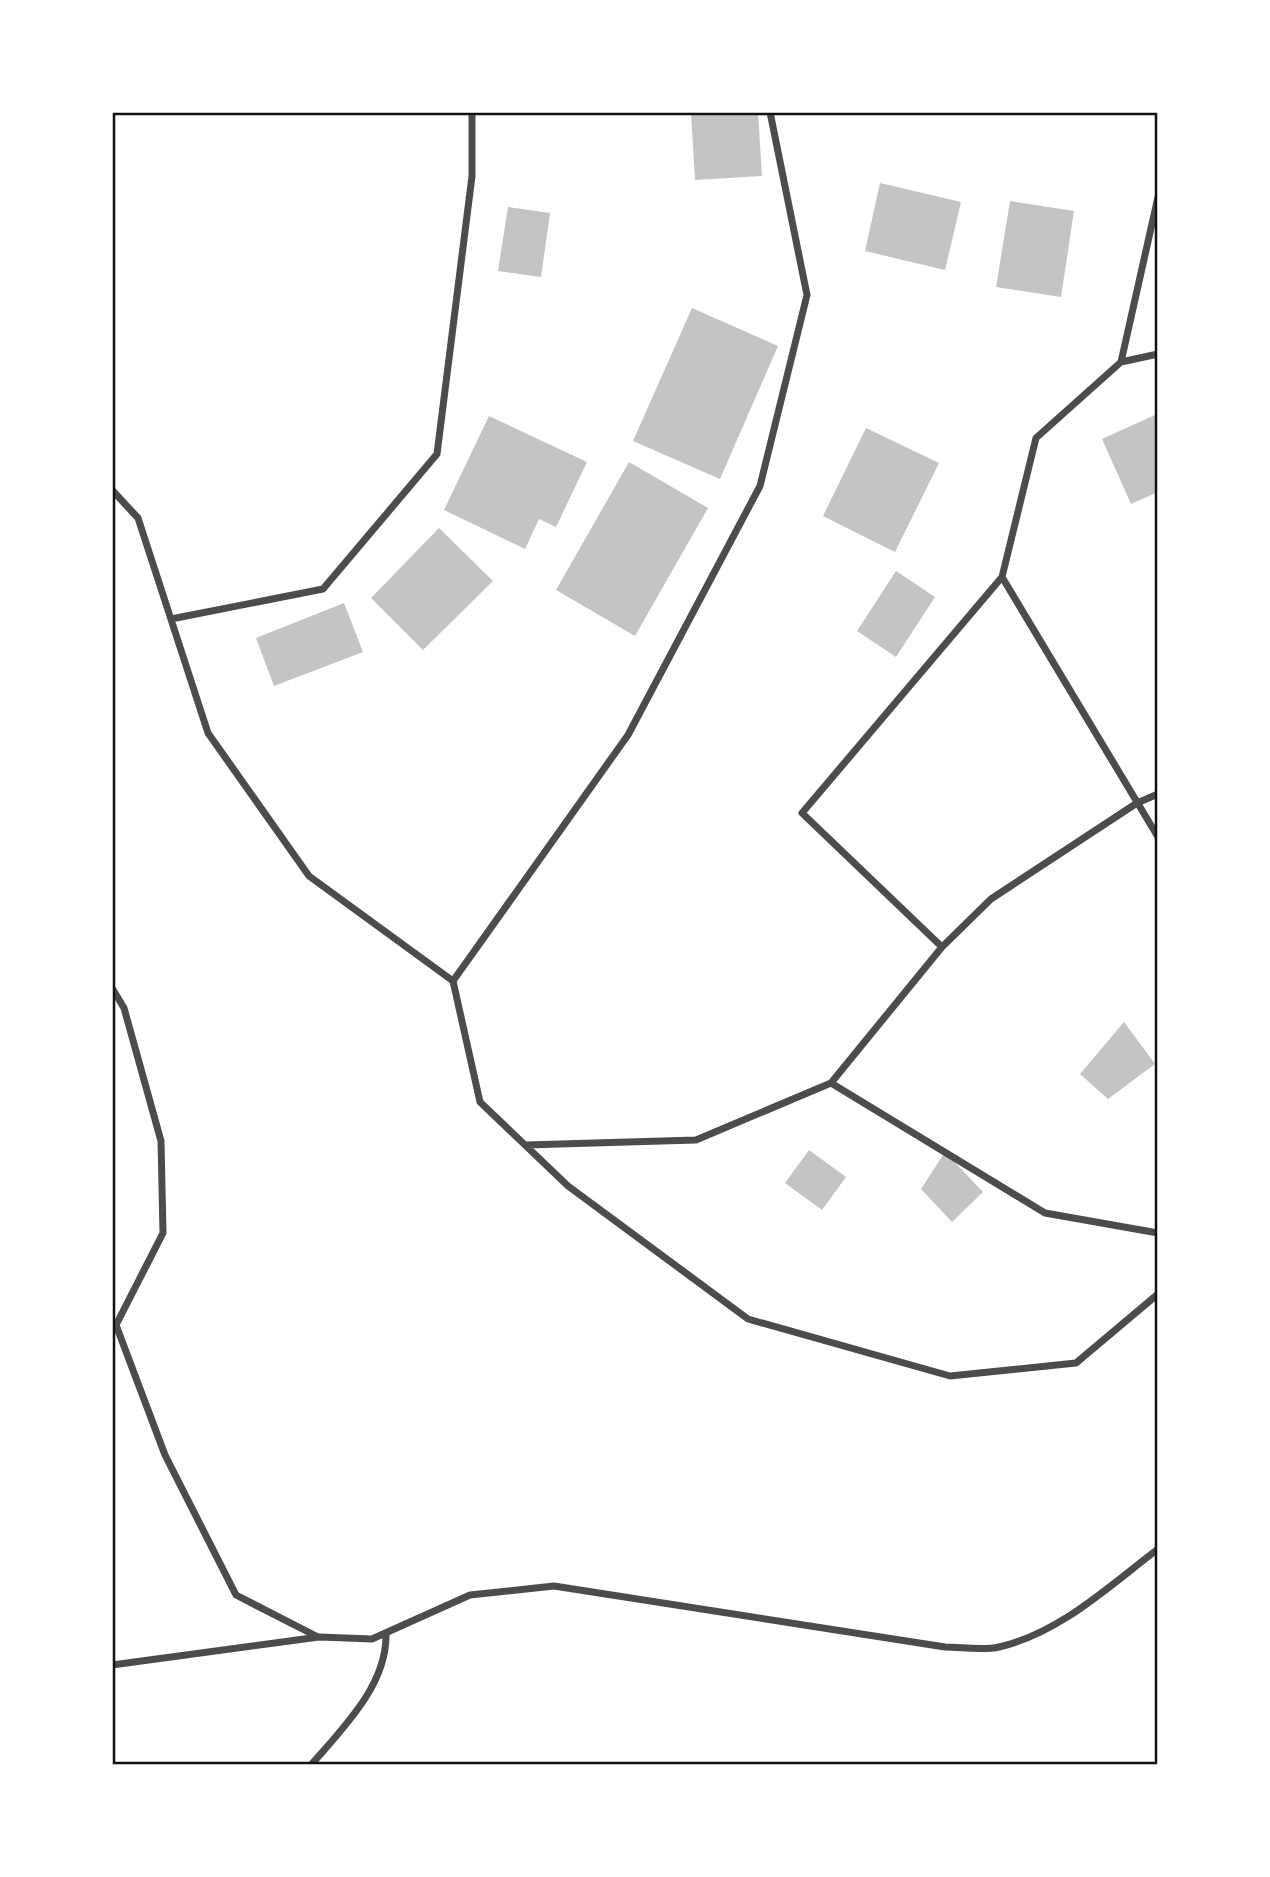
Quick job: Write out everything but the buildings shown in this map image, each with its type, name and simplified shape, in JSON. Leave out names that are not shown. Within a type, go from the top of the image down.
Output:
[{"type":"street","points":[[171,619],[323,589],[436,454],[472,176],[472,112]]},
{"type":"street","points":[[453,981],[628,735],[760,486],[807,295],[770,112]]},
{"type":"street","points":[[1121,362],[1158,197]]},
{"type":"street","points":[[942,947],[802,813],[1002,577],[1036,438],[1121,362],[1158,354]]},
{"type":"street","points":[[112,490],[138,518],[208,733],[309,876],[453,981],[480,1102],[568,1186],[748,1319],[950,1376],[1076,1363],[1158,1294]]},
{"type":"street","points":[[1002,577],[1158,837]]},
{"type":"street","points":[[526,1146],[696,1140],[831,1083],[942,947],[991,899],[1138,803],[1158,794]]},
{"type":"street","points":[[112,988],[124,1008],[161,1141],[163,1233],[116,1325],[165,1455],[236,1595],[319,1637]]},
{"type":"street","points":[[831,1083],[1045,1213],[1158,1233]]},
{"type":"street","points":[[112,1665],[319,1637],[372,1639],[470,1595],[554,1586],[945,1647],[996,1648],[1035,1635],[1083,1607],[1158,1549]]},
{"type":"street","points":[[312,1765],[354,1714],[383,1664],[386,1634]]}]
